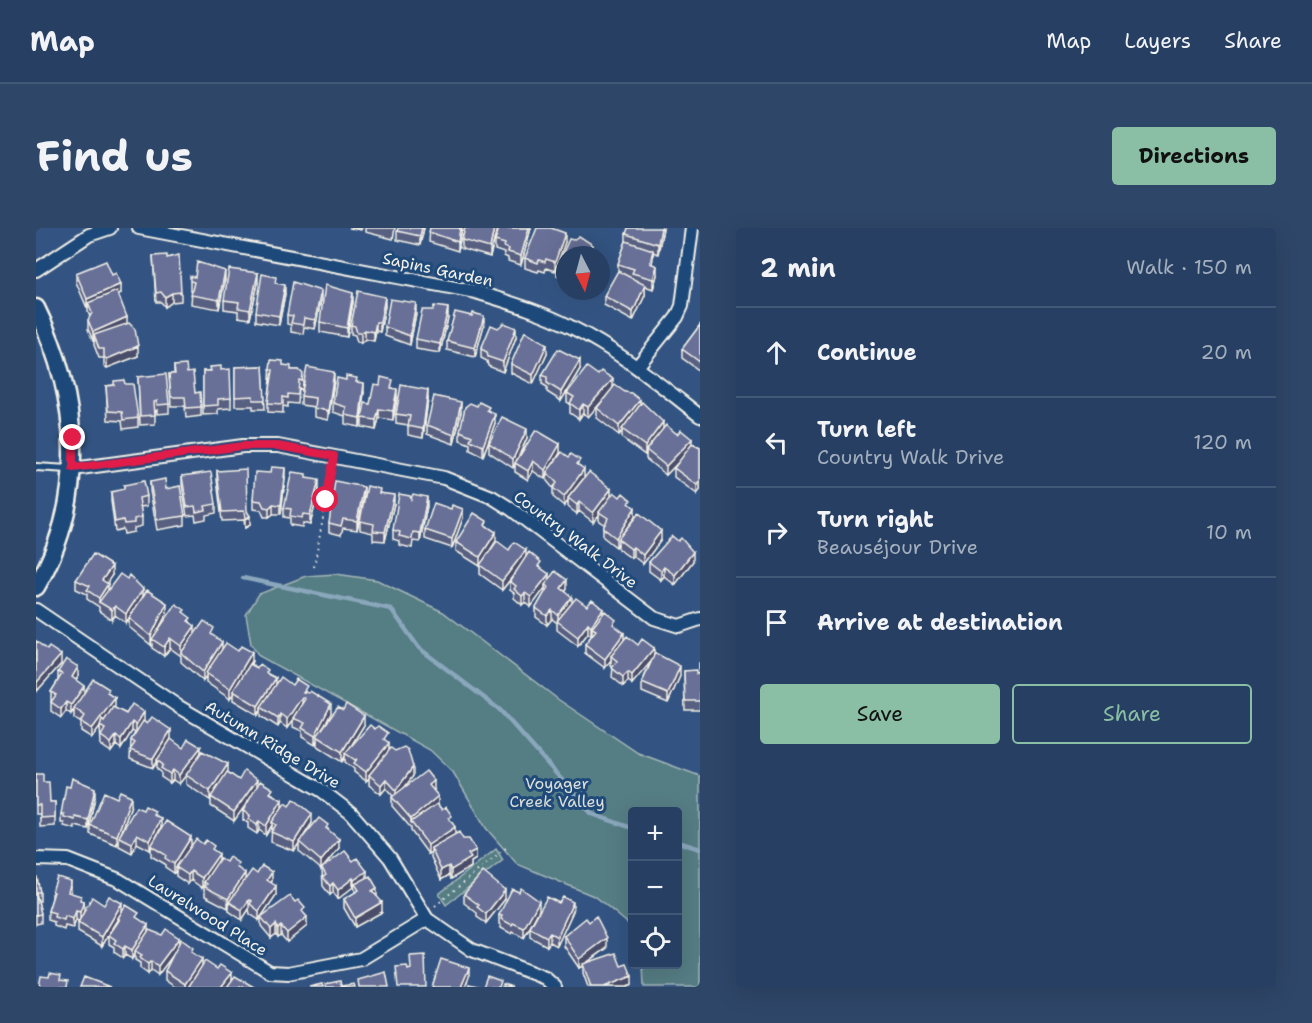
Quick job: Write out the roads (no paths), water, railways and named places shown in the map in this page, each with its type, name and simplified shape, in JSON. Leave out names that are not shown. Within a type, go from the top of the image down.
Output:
[{"type":"street","points":[[36,270],[88,235],[110,228]]},
{"type":"street","name":"Sapins Garden","points":[[139,228],[476,292],[523,306],[564,324],[637,367],[700,416]]},
{"type":"street","points":[[637,367],[677,317],[682,306],[692,228]]},
{"type":"street","points":[[36,308],[51,340],[65,385],[72,425],[73,468],[53,551],[36,587]]},
{"type":"street","name":"Country Walk Drive","points":[[73,468],[243,446],[278,446],[444,478],[492,498],[511,509],[654,618],[679,626],[700,619]]},
{"type":"street","name":"Autumn Ridge Drive","points":[[36,610],[220,733],[313,785],[351,813],[390,858],[425,917],[471,950],[545,978],[555,987]]},
{"type":"street","name":"Laurelwood Place","points":[[36,859],[68,860],[119,880],[270,972],[288,973],[361,959],[425,917]]},
{"type":"lane","points":[[36,467],[73,468]]},
{"type":"waterway","points":[[243,578],[391,609],[419,648],[500,710],[592,814],[628,827]]},
{"type":"waterway","points":[[682,843],[700,849]]},
{"type":"park label","name":"Voyager Creek Valley","points":[[557,792]]}]
